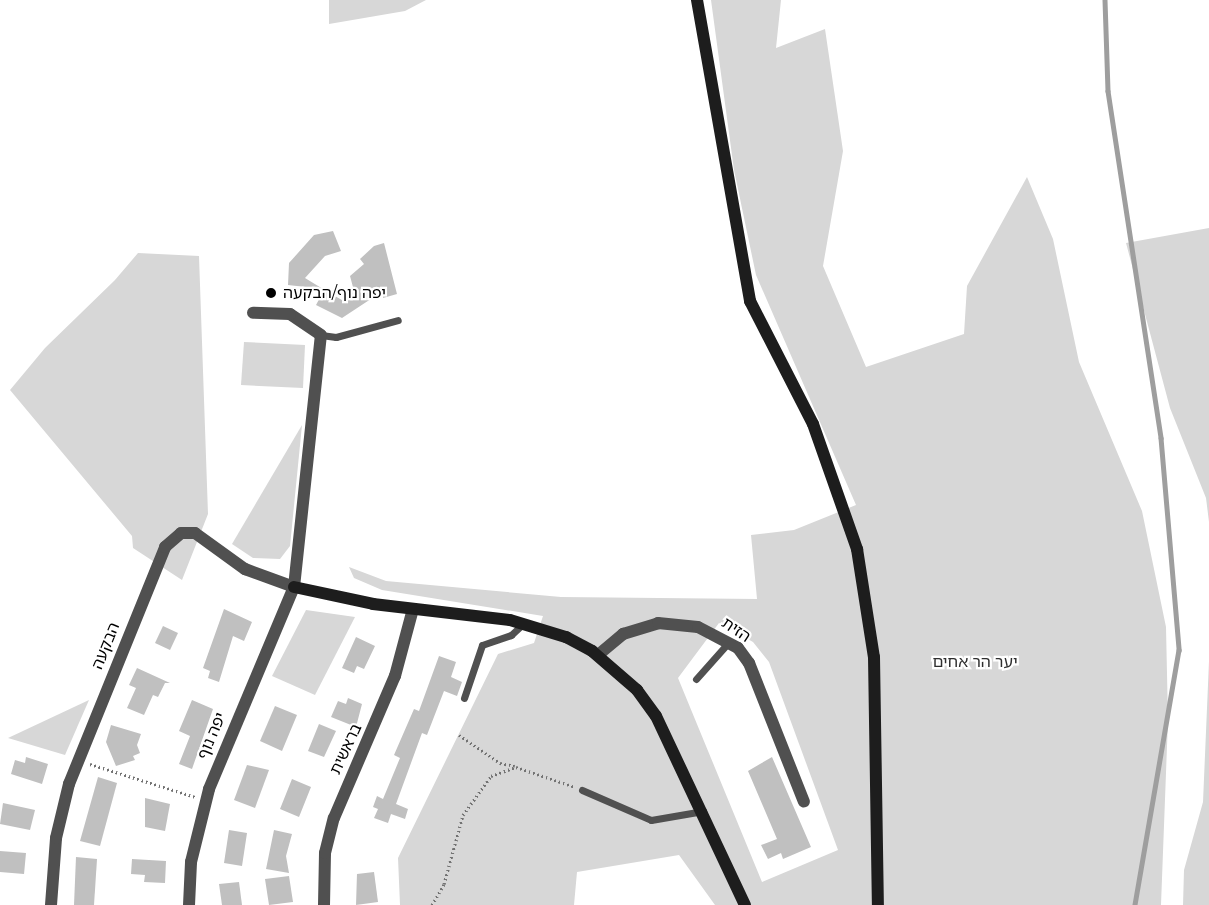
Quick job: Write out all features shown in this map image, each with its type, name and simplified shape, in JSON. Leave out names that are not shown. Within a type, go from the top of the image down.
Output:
[{"type":"main road","points":[[697,0],[750,302],[813,424],[857,549],[874,657],[878,905]]},
{"type":"main road","points":[[294,586],[413,609],[524,623],[566,637],[598,655],[637,690],[656,716],[746,905]]},
{"type":"street","points":[[252,312],[290,314],[321,336]]},
{"type":"street","name":"יפה נוף","points":[[189,905],[191,862],[205,800],[294,586],[321,336]]},
{"type":"street","name":"הבקעה","points":[[51,905],[56,838],[77,760],[165,547],[175,536],[188,532],[202,535],[236,564],[294,586]]},
{"type":"street","name":"בראשית","points":[[324,905],[325,854],[334,818],[395,676],[413,609]]},
{"type":"street","name":"הזית","points":[[598,655],[623,634],[658,623],[698,627],[729,642],[748,660],[804,802]]},
{"type":"lane","points":[[321,336],[336,337],[398,320]]},
{"type":"lane","points":[[464,698],[482,645],[511,635],[524,623]]},
{"type":"lane","points":[[696,679],[729,642]]},
{"type":"lane","points":[[582,790],[651,820],[703,811]]},
{"type":"path","points":[[459,735],[500,763],[547,774],[582,790]]},
{"type":"path","points":[[77,760],[205,800]]},
{"type":"path","points":[[432,905],[444,884],[463,815],[491,776],[516,767]]},
{"type":"green space","points":[[329,0],[426,0],[405,11],[329,24]]},
{"type":"green space","name":"יער הר אחים","points":[[711,0],[781,0],[776,48],[825,29],[843,151],[823,266],[866,367],[964,334],[967,286],[1027,177],[1053,239],[1079,362],[1142,511],[1166,627],[1168,720],[1161,905],[715,905],[679,855],[577,872],[574,905],[400,905],[398,858],[498,654],[534,643],[543,616],[382,590],[354,578],[349,567],[386,581],[561,597],[757,599],[751,535],[794,530],[856,505],[756,275],[734,170]],"holes":[[[719,623],[753,642],[769,662],[838,850],[762,882],[678,678]]]},
{"type":"green space","points":[[1209,228],[1209,522],[1206,498],[1170,408],[1126,243]]},
{"type":"green space","points":[[138,253],[199,256],[208,514],[182,580],[133,548],[132,536],[10,390],[45,348],[115,280]]},
{"type":"green space","points":[[244,342],[305,345],[303,388],[241,385]]},
{"type":"green space","points":[[302,425],[290,546],[280,559],[253,558],[232,544]]},
{"type":"green space","points":[[306,610],[355,617],[315,695],[272,676]]},
{"type":"green space","points":[[1209,661],[1209,905],[1183,905],[1184,870],[1203,802]]},
{"type":"green space","points":[[89,700],[65,755],[8,738]]},
{"type":"building","points":[[333,231],[341,251],[325,256],[305,278],[323,289],[288,285],[289,263],[314,235]]},
{"type":"building","points":[[384,243],[397,294],[383,298],[383,291],[342,318],[316,305],[324,290],[342,300],[354,291],[350,276],[364,264],[360,259],[374,246]]},
{"type":"building","points":[[224,609],[252,622],[244,641],[233,636],[219,682],[208,678],[210,671],[203,668]]},
{"type":"building","points":[[163,626],[178,633],[170,650],[155,643]]},
{"type":"building","points":[[356,637],[375,646],[364,669],[357,666],[354,673],[342,668]]},
{"type":"building","points":[[439,656],[456,662],[451,677],[462,682],[457,696],[444,691],[427,735],[422,733],[396,804],[408,809],[405,819],[391,814],[388,823],[374,818],[378,809],[373,807],[377,796],[383,799],[400,758],[394,755],[414,709],[419,711]]},
{"type":"building","points":[[137,668],[170,683],[165,683],[158,697],[153,695],[144,715],[127,708],[136,688],[129,685]]},
{"type":"building","points":[[348,698],[362,704],[356,727],[331,717],[338,701],[346,704]]},
{"type":"building","points":[[192,700],[213,709],[192,769],[179,764],[190,736],[179,731]]},
{"type":"building","points":[[275,706],[297,715],[282,751],[260,741]]},
{"type":"building","points":[[319,724],[336,731],[324,757],[308,751]]},
{"type":"building","points":[[111,725],[141,734],[137,745],[140,753],[133,756],[135,760],[116,766],[106,742]]},
{"type":"building","points":[[26,757],[48,764],[42,784],[11,774],[15,760],[25,763]]},
{"type":"building","points":[[772,757],[811,847],[783,859],[781,853],[768,859],[761,845],[777,839],[748,771]]},
{"type":"building","points":[[247,765],[269,770],[255,808],[234,800]]},
{"type":"building","points":[[98,777],[117,783],[100,846],[80,841]]},
{"type":"building","points":[[292,779],[311,787],[299,817],[280,809]]},
{"type":"building","points":[[145,798],[170,804],[165,831],[145,827]]},
{"type":"building","points":[[3,803],[35,810],[30,830],[0,824]]},
{"type":"building","points":[[229,830],[247,833],[242,866],[224,863]]},
{"type":"building","points":[[274,830],[292,834],[286,856],[289,873],[266,869]]},
{"type":"building","points":[[0,851],[26,853],[24,874],[0,872]]},
{"type":"building","points":[[76,857],[97,859],[94,905],[74,905]]},
{"type":"building","points":[[132,859],[166,861],[165,883],[144,882],[145,875],[131,874]]},
{"type":"building","points":[[374,872],[378,902],[356,905],[357,874]]},
{"type":"building","points":[[289,876],[293,902],[269,905],[265,879]]},
{"type":"building","points":[[239,882],[242,905],[222,905],[219,884]]},
{"type":"waterway","points":[[1105,0],[1108,91],[1161,438],[1179,650],[1135,905]]},
{"type":"place","name":"יפה נוף/הבקעה","points":[[271,293]]}]
